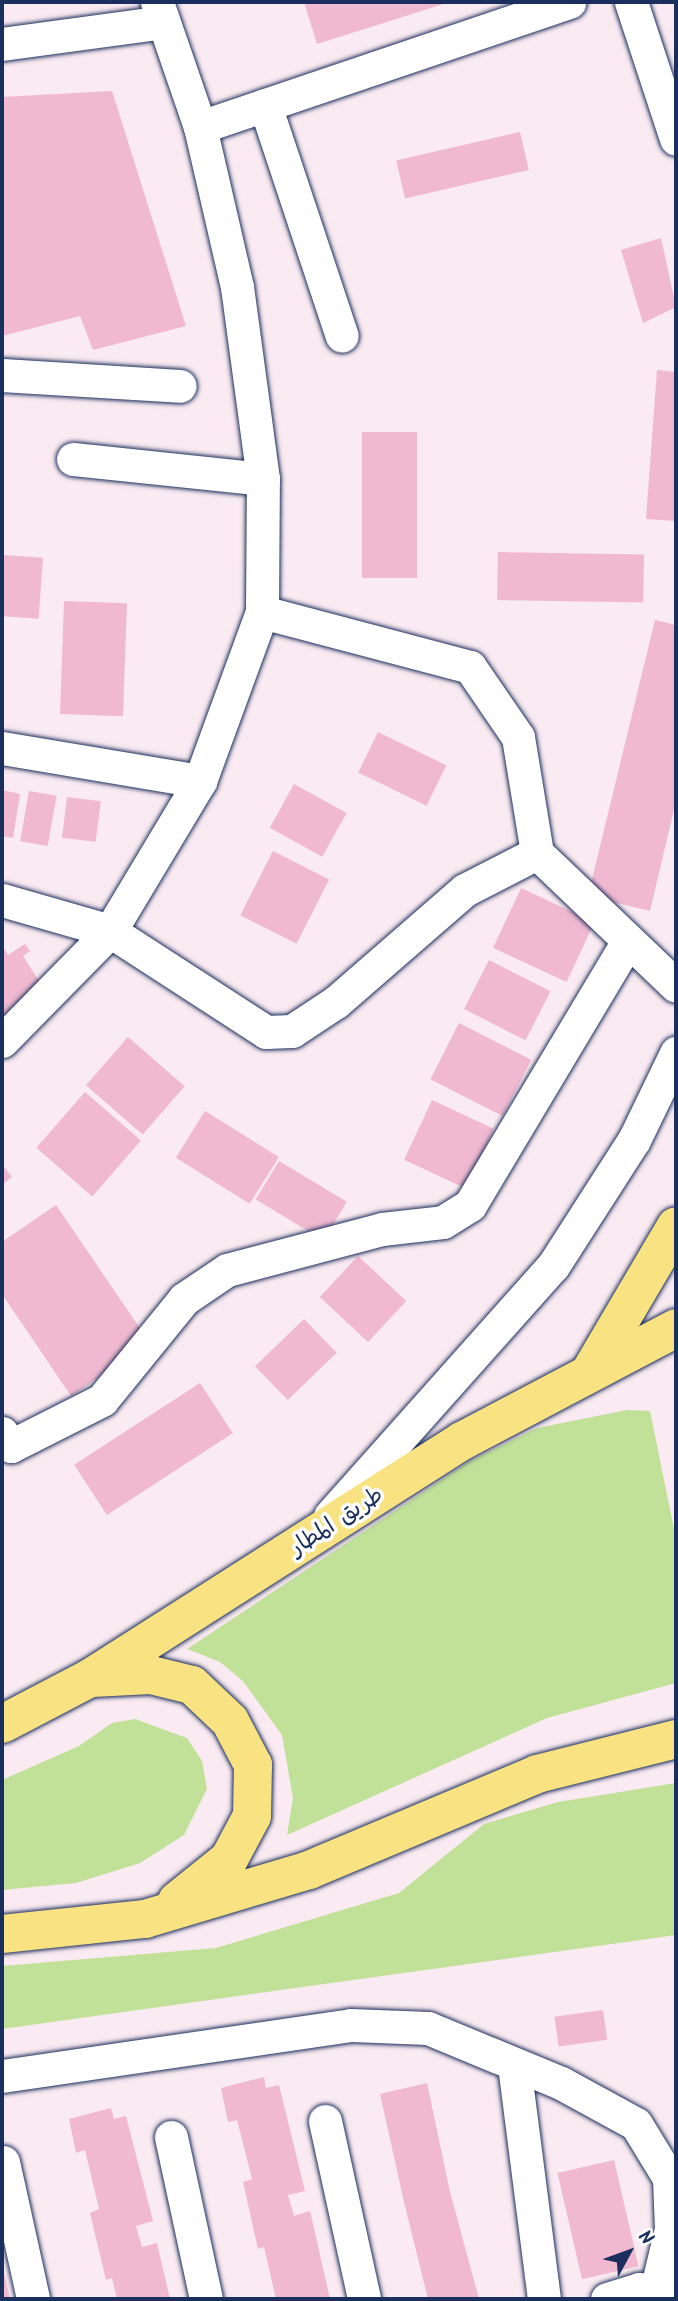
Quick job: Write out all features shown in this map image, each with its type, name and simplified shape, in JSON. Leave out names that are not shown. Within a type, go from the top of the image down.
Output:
[{"type":"highway","points":[[590,1373],[676,1226]]},
{"type":"highway","name":"طريق المطار","points":[[2,1724],[90,1678],[463,1441],[676,1328]]},
{"type":"highway","points":[[90,1678],[151,1675],[192,1685],[230,1721],[253,1765],[252,1816],[229,1859],[191,1894],[145,1919]]},
{"type":"highway","points":[[2,1934],[145,1919],[309,1870],[537,1774],[676,1739]]},
{"type":"street","points":[[200,127],[569,2]]},
{"type":"street","points":[[631,2],[676,139]]},
{"type":"street","points":[[2,44],[160,12],[200,127],[237,287],[263,478],[262,612],[200,781],[110,931],[2,1041]]},
{"type":"street","points":[[265,105],[342,336]]},
{"type":"street","points":[[2,375],[180,386]]},
{"type":"street","points":[[73,459],[263,478]]},
{"type":"street","points":[[262,612],[470,667],[518,737],[537,853],[627,943],[676,986]]},
{"type":"street","points":[[2,748],[200,781]]},
{"type":"street","points":[[2,900],[110,931],[266,1032],[292,1031],[336,1002],[464,890],[537,853]]},
{"type":"street","points":[[5,1443],[102,1401],[184,1299],[227,1270],[382,1229],[443,1222],[470,1205],[627,943]]},
{"type":"street","points":[[304,1543],[444,1394],[553,1266],[634,1140],[676,1053]]},
{"type":"street","points":[[2,2077],[385,2024],[428,2028],[514,2065],[636,2124],[673,2177],[671,2229],[658,2297],[639,2290],[607,2299]]},
{"type":"street","points":[[514,2065],[544,2299]]},
{"type":"street","points":[[325,2121],[364,2299]]},
{"type":"street","points":[[171,2137],[206,2299]]},
{"type":"street","points":[[3,2162],[33,2299]]},
{"type":"green space","points":[[627,1410],[650,1411],[676,1539],[676,1683],[547,1718],[287,1835],[293,1798],[282,1735],[243,1681],[220,1662],[187,1649],[470,1461],[537,1428]]},
{"type":"green space","points":[[135,1719],[187,1738],[202,1761],[207,1789],[184,1835],[140,1863],[76,1883],[2,1890],[2,1780],[79,1746],[112,1723]]},
{"type":"green space","points":[[676,1783],[676,1935],[2,2029],[2,1966],[216,1948],[399,1893],[484,1824],[558,1802]]},
{"type":"building","points":[[304,2],[450,2],[317,44]]},
{"type":"building","points":[[112,91],[186,326],[93,350],[80,316],[2,336],[2,97]]},
{"type":"building","points":[[520,132],[529,170],[405,199],[396,161]]},
{"type":"building","points":[[661,238],[676,307],[643,323],[621,250]]},
{"type":"building","points":[[657,370],[676,372],[676,521],[646,519]]},
{"type":"building","points":[[362,432],[417,432],[417,578],[362,578]]},
{"type":"building","points":[[498,552],[644,555],[643,603],[497,600]]},
{"type":"building","points":[[2,555],[43,558],[39,619],[2,616]]},
{"type":"building","points":[[64,601],[127,603],[123,716],[60,714]]},
{"type":"building","points":[[655,620],[676,625],[676,801],[650,911],[588,896]]},
{"type":"building","points":[[378,732],[446,765],[427,806],[358,772]]},
{"type":"building","points":[[294,784],[346,813],[322,857],[270,828]]},
{"type":"building","points":[[2,790],[20,794],[13,838],[2,836]]},
{"type":"building","points":[[29,791],[57,796],[48,846],[20,841]]},
{"type":"building","points":[[67,797],[101,801],[96,842],[62,838]]},
{"type":"building","points":[[273,851],[329,880],[296,944],[240,915]]},
{"type":"building","points":[[521,888],[594,922],[567,982],[493,948]]},
{"type":"building","points":[[25,944],[30,951],[23,956],[43,987],[8,1023],[2,1016],[2,945],[8,955]]},
{"type":"building","points":[[489,960],[550,991],[526,1040],[464,1009]]},
{"type":"building","points":[[459,1023],[531,1060],[503,1116],[430,1079]]},
{"type":"building","points":[[128,1037],[185,1086],[143,1135],[86,1085]]},
{"type":"building","points":[[85,1092],[141,1141],[92,1196],[36,1148]]},
{"type":"building","points":[[432,1100],[494,1129],[466,1189],[404,1160]]},
{"type":"building","points":[[205,1111],[279,1157],[250,1204],[176,1158]]},
{"type":"building","points":[[279,1161],[347,1202],[324,1240],[256,1200]]},
{"type":"building","points":[[2,1164],[12,1177],[2,1185]]},
{"type":"building","points":[[56,1205],[150,1343],[71,1396],[2,1294],[2,1242]]},
{"type":"building","points":[[358,1256],[406,1301],[368,1342],[320,1297]]},
{"type":"building","points":[[304,1319],[337,1353],[288,1400],[255,1366]]},
{"type":"building","points":[[200,1383],[233,1433],[107,1515],[74,1465]]},
{"type":"building","points":[[603,2010],[607,2040],[559,2047],[554,2017]]},
{"type":"building","points":[[264,2077],[266,2088],[279,2085],[305,2191],[288,2195],[294,2216],[310,2211],[330,2299],[276,2299],[264,2247],[258,2249],[243,2182],[252,2179],[237,2120],[228,2122],[221,2088]]},
{"type":"building","points":[[427,2083],[450,2192],[479,2299],[428,2299],[404,2202],[380,2094]]},
{"type":"building","points":[[111,2108],[114,2119],[126,2116],[153,2221],[136,2226],[142,2247],[157,2243],[170,2299],[117,2299],[112,2278],[106,2280],[90,2213],[99,2209],[85,2150],[76,2153],[69,2119]]},
{"type":"building","points":[[614,2160],[639,2266],[582,2279],[557,2173]]},
{"type":"building","points":[[3,2269],[10,2299],[2,2299]]}]
